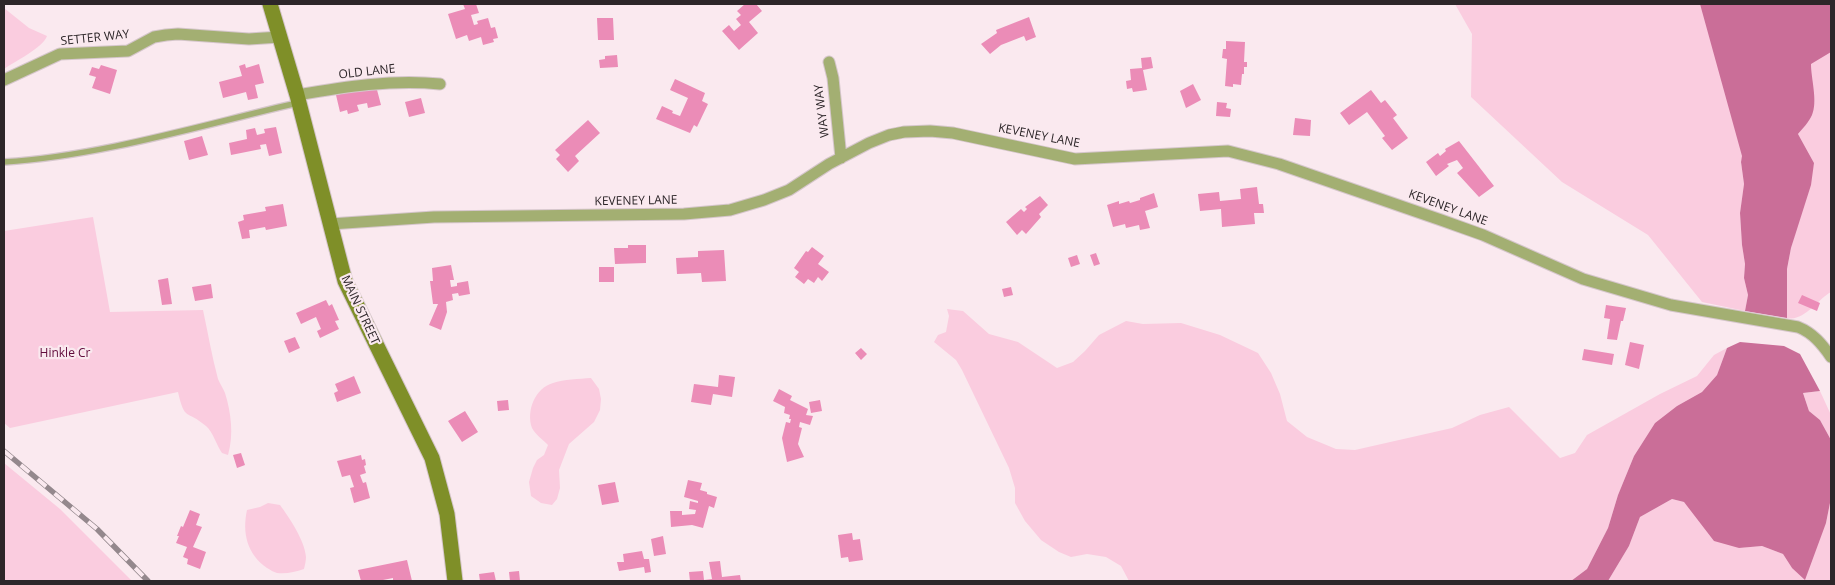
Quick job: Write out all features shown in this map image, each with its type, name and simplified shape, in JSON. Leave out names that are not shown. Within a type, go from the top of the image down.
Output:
[{"type":"main road","name":"MAIN STREET","points":[[270,4],[298,99],[345,281],[432,458],[447,514],[455,581]]},
{"type":"street","name":"SETTER WAY","points":[[4,80],[60,54],[128,51],[154,37],[166,35],[178,34],[249,39],[280,36]]},
{"type":"street","name":"WAY WAY","points":[[829,62],[838,117],[841,158]]},
{"type":"street","name":"OLD LANE","points":[[298,99],[348,87],[416,81],[440,84]]},
{"type":"street","name":"KEVENEY LANE","points":[[330,224],[434,217],[684,214],[730,210],[789,190],[869,143],[889,135],[904,132],[930,131],[980,138],[1075,159],[1228,151],[1265,160],[1483,235],[1583,279],[1671,305],[1798,327],[1816,338],[1831,357]]},
{"type":"lane","points":[[4,162],[37,160],[116,146],[298,99]]},
{"type":"green space","points":[[1455,4],[1774,4],[1776,25],[1741,162],[1744,184],[1740,213],[1745,264],[1744,278],[1748,295],[1745,311],[1702,302],[1648,235],[1562,182],[1471,97],[1472,34]]},
{"type":"green space","points":[[1831,4],[1831,292],[1799,317],[1787,318],[1787,269],[1814,163],[1798,134],[1812,112],[1814,96],[1810,70],[1812,52]]},
{"type":"green space","points":[[4,8],[29,28],[47,36],[35,50],[4,69]]},
{"type":"green space","name":"Hinkle Cr","points":[[93,217],[110,312],[203,310],[218,379],[225,393],[229,408],[231,432],[228,455],[222,453],[206,426],[187,414],[178,392],[10,428],[4,423],[4,231]]},
{"type":"green space","points":[[947,309],[963,311],[989,334],[1018,342],[1057,368],[1073,362],[1099,335],[1126,321],[1143,324],[1181,323],[1220,335],[1258,353],[1271,373],[1280,394],[1287,421],[1307,437],[1336,449],[1355,450],[1452,428],[1480,415],[1509,407],[1560,458],[1575,453],[1587,435],[1660,394],[1697,376],[1714,355],[1727,348],[1717,375],[1702,392],[1677,406],[1655,423],[1634,456],[1618,495],[1608,528],[1587,569],[1571,581],[1129,581],[1121,566],[1106,557],[1087,554],[1071,557],[1059,552],[1041,540],[1025,521],[1015,503],[1015,488],[1009,468],[962,370],[956,360],[934,342],[938,335],[946,332],[949,316]]},
{"type":"green space","points":[[591,378],[599,389],[601,399],[600,410],[594,422],[569,444],[559,470],[560,488],[557,499],[552,505],[541,503],[531,496],[529,482],[537,460],[544,455],[548,445],[532,428],[530,421],[531,408],[541,390],[553,383]]},
{"type":"green space","points":[[1820,391],[1831,415],[1831,440],[1820,420],[1809,411],[1803,393]]},
{"type":"green space","points":[[4,463],[60,509],[132,581],[4,581]]},
{"type":"green space","points":[[1831,498],[1831,581],[1608,581],[1629,546],[1640,517],[1672,499],[1684,502],[1739,548],[1762,546],[1783,554],[1792,568],[1826,523]]},
{"type":"green space","points":[[268,503],[280,505],[296,530],[305,551],[304,569],[288,573],[276,573],[260,562],[251,550],[245,527],[247,510]]},
{"type":"shaded area","points":[[1700,4],[1831,4],[1831,52],[1811,64],[1814,109],[1809,120],[1798,134],[1814,163],[1811,185],[1791,248],[1787,269],[1787,318],[1745,311],[1748,295],[1744,278],[1745,264],[1740,213],[1744,184],[1742,156]]},
{"type":"shaded area","points":[[1740,342],[1784,346],[1800,354],[1820,391],[1803,393],[1809,411],[1820,420],[1831,440],[1831,498],[1826,523],[1805,580],[1792,568],[1783,554],[1762,546],[1739,548],[1714,541],[1684,502],[1672,499],[1640,517],[1629,546],[1608,581],[1571,581],[1587,569],[1608,528],[1618,495],[1634,456],[1655,423],[1677,406],[1702,392],[1717,375],[1727,348]]},
{"type":"building","points":[[463,4],[476,4],[479,13],[471,15],[474,25],[478,24],[477,21],[488,18],[491,28],[495,27],[498,38],[493,39],[494,42],[483,45],[481,37],[469,41],[467,35],[456,39],[448,14],[465,9]]},
{"type":"building","points":[[745,4],[756,4],[762,11],[749,22],[758,33],[739,50],[722,31],[729,25],[734,31],[741,25],[736,19],[741,15],[737,11]]},
{"type":"building","points":[[1029,17],[1036,37],[1026,41],[1024,36],[1001,45],[990,54],[981,44],[997,33],[996,30]]},
{"type":"building","points":[[597,18],[613,18],[614,40],[598,40]]},
{"type":"building","points":[[1226,41],[1245,42],[1244,62],[1247,62],[1247,67],[1244,67],[1241,85],[1233,84],[1233,87],[1225,86],[1227,59],[1222,58],[1223,49],[1226,49]]},
{"type":"building","points":[[617,55],[618,67],[600,68],[599,60],[605,59],[605,56]]},
{"type":"building","points":[[1151,57],[1153,68],[1143,70],[1147,90],[1133,92],[1132,88],[1127,89],[1126,81],[1131,80],[1130,69],[1142,68],[1141,58]]},
{"type":"building","points":[[245,64],[246,68],[259,64],[264,83],[255,85],[258,98],[248,100],[246,92],[223,98],[219,82],[242,76],[239,66]]},
{"type":"building","points":[[101,65],[117,70],[110,94],[92,88],[96,77],[89,75],[92,67],[99,69]]},
{"type":"building","points":[[675,79],[705,93],[702,101],[708,104],[697,127],[694,125],[690,133],[656,119],[662,106],[680,116],[688,98],[670,90]]},
{"type":"building","points":[[1193,84],[1201,100],[1186,108],[1180,91]]},
{"type":"building","points":[[376,86],[381,105],[368,108],[367,103],[357,105],[359,111],[348,114],[347,110],[340,112],[336,95]]},
{"type":"building","points":[[1371,90],[1381,103],[1385,100],[1397,115],[1393,118],[1408,138],[1392,150],[1382,138],[1385,136],[1367,112],[1349,125],[1340,113]]},
{"type":"building","points":[[421,98],[425,113],[409,117],[405,102]]},
{"type":"building","points":[[1217,102],[1227,103],[1226,108],[1231,109],[1230,117],[1216,116]]},
{"type":"building","points":[[1295,118],[1311,120],[1310,136],[1293,135]]},
{"type":"building","points":[[588,120],[600,133],[575,156],[579,161],[568,172],[556,159],[560,155],[555,150]]},
{"type":"building","points":[[276,127],[282,153],[269,156],[266,144],[260,145],[261,149],[231,155],[229,143],[247,139],[246,130],[255,128],[257,135],[265,133],[264,129]]},
{"type":"building","points":[[202,136],[208,155],[189,160],[184,141]]},
{"type":"building","points":[[1459,141],[1494,186],[1479,197],[1457,173],[1463,168],[1457,160],[1447,164],[1449,166],[1436,176],[1426,162],[1438,153],[1440,156],[1446,151],[1445,149]]},
{"type":"building","points":[[1257,187],[1259,204],[1263,204],[1264,213],[1254,213],[1255,224],[1222,227],[1221,209],[1200,211],[1198,194],[1219,192],[1220,201],[1241,199],[1240,189]]},
{"type":"building","points":[[1154,193],[1158,207],[1145,211],[1150,228],[1140,230],[1139,225],[1126,228],[1125,224],[1113,227],[1107,205],[1119,201],[1119,204],[1129,201],[1130,203]]},
{"type":"building","points":[[1040,196],[1048,205],[1039,214],[1041,217],[1026,234],[1022,230],[1017,235],[1006,222],[1021,209],[1024,212],[1027,209],[1025,207]]},
{"type":"building","points":[[283,204],[287,226],[266,230],[265,227],[249,230],[250,238],[242,239],[238,222],[244,220],[243,215],[266,211],[265,207]]},
{"type":"building","points":[[628,245],[646,245],[646,263],[615,264],[614,248],[628,248]]},
{"type":"building","points":[[812,247],[824,256],[818,264],[829,272],[822,281],[818,277],[814,283],[808,279],[804,284],[795,277],[799,272],[794,268],[806,251],[808,252]]},
{"type":"building","points":[[724,250],[726,281],[702,282],[701,273],[677,274],[676,258],[698,257],[698,251]]},
{"type":"building","points":[[1096,253],[1100,264],[1094,266],[1090,255]]},
{"type":"building","points":[[1077,255],[1080,264],[1071,267],[1068,258]]},
{"type":"building","points":[[451,265],[454,280],[450,280],[451,287],[457,286],[457,283],[468,281],[470,294],[459,296],[458,293],[452,294],[453,300],[446,302],[447,312],[441,330],[429,325],[438,304],[433,304],[430,281],[433,281],[432,268]]},
{"type":"building","points":[[599,267],[614,267],[614,282],[599,282]]},
{"type":"building","points":[[168,278],[172,304],[162,305],[158,280]]},
{"type":"building","points":[[211,284],[213,298],[195,301],[192,287]]},
{"type":"building","points":[[1011,287],[1013,295],[1004,297],[1002,289]]},
{"type":"building","points":[[1802,295],[1820,303],[1817,311],[1798,303]]},
{"type":"building","points":[[326,300],[329,306],[332,304],[339,320],[335,321],[339,329],[320,338],[317,331],[321,329],[316,317],[301,324],[296,313]]},
{"type":"building","points":[[1606,305],[1626,308],[1617,340],[1607,339],[1610,319],[1604,318]]},
{"type":"building","points":[[295,337],[300,348],[289,353],[284,341]]},
{"type":"building","points":[[1630,342],[1644,345],[1639,369],[1625,365]]},
{"type":"building","points":[[861,348],[867,354],[861,360],[855,353]]},
{"type":"building","points":[[1584,349],[1614,354],[1612,365],[1582,360]]},
{"type":"building","points":[[719,375],[735,377],[732,397],[713,394],[711,405],[691,402],[694,384],[718,387]]},
{"type":"building","points":[[354,376],[361,393],[337,402],[334,393],[338,391],[335,384]]},
{"type":"building","points":[[779,389],[792,396],[790,400],[808,409],[806,415],[813,416],[810,425],[800,422],[799,427],[802,428],[798,444],[804,457],[787,462],[782,438],[786,422],[790,423],[791,419],[789,419],[790,415],[784,413],[785,407],[773,401]]},
{"type":"building","points":[[508,400],[509,410],[498,411],[497,401]]},
{"type":"building","points":[[820,400],[822,411],[811,413],[809,402]]},
{"type":"building","points":[[465,411],[478,432],[462,442],[448,421]]},
{"type":"building","points":[[241,453],[245,465],[237,468],[233,455]]},
{"type":"building","points":[[361,455],[362,460],[365,459],[366,473],[360,475],[363,483],[366,482],[370,498],[354,503],[350,488],[354,487],[350,475],[342,477],[337,461]]},
{"type":"building","points":[[688,480],[702,483],[700,490],[717,497],[714,508],[709,506],[703,528],[692,525],[671,527],[670,511],[682,511],[682,515],[695,514],[696,510],[689,509],[690,501],[698,503],[698,501],[684,497]]},
{"type":"building","points":[[615,482],[619,502],[602,505],[598,485]]},
{"type":"building","points":[[190,510],[200,514],[196,525],[202,527],[193,547],[206,552],[200,569],[187,564],[188,559],[183,557],[187,547],[176,543],[181,526],[183,527]]},
{"type":"building","points":[[852,533],[853,540],[860,539],[863,560],[849,562],[848,557],[841,558],[838,535]]},
{"type":"building","points":[[663,536],[666,554],[654,556],[651,539]]},
{"type":"building","points":[[642,551],[644,559],[649,559],[651,572],[645,573],[644,567],[619,571],[617,562],[624,562],[623,554]]},
{"type":"building","points":[[407,560],[412,581],[393,581],[393,578],[378,581],[361,581],[358,570]]},
{"type":"building","points":[[720,561],[722,577],[740,575],[741,581],[690,581],[689,572],[703,571],[704,580],[712,579],[709,562]]},
{"type":"building","points":[[519,571],[520,581],[510,581],[509,572]]},
{"type":"building","points":[[494,572],[496,581],[480,581],[479,574]]},
{"type":"railway","points":[[4,451],[97,529],[148,581]]}]
